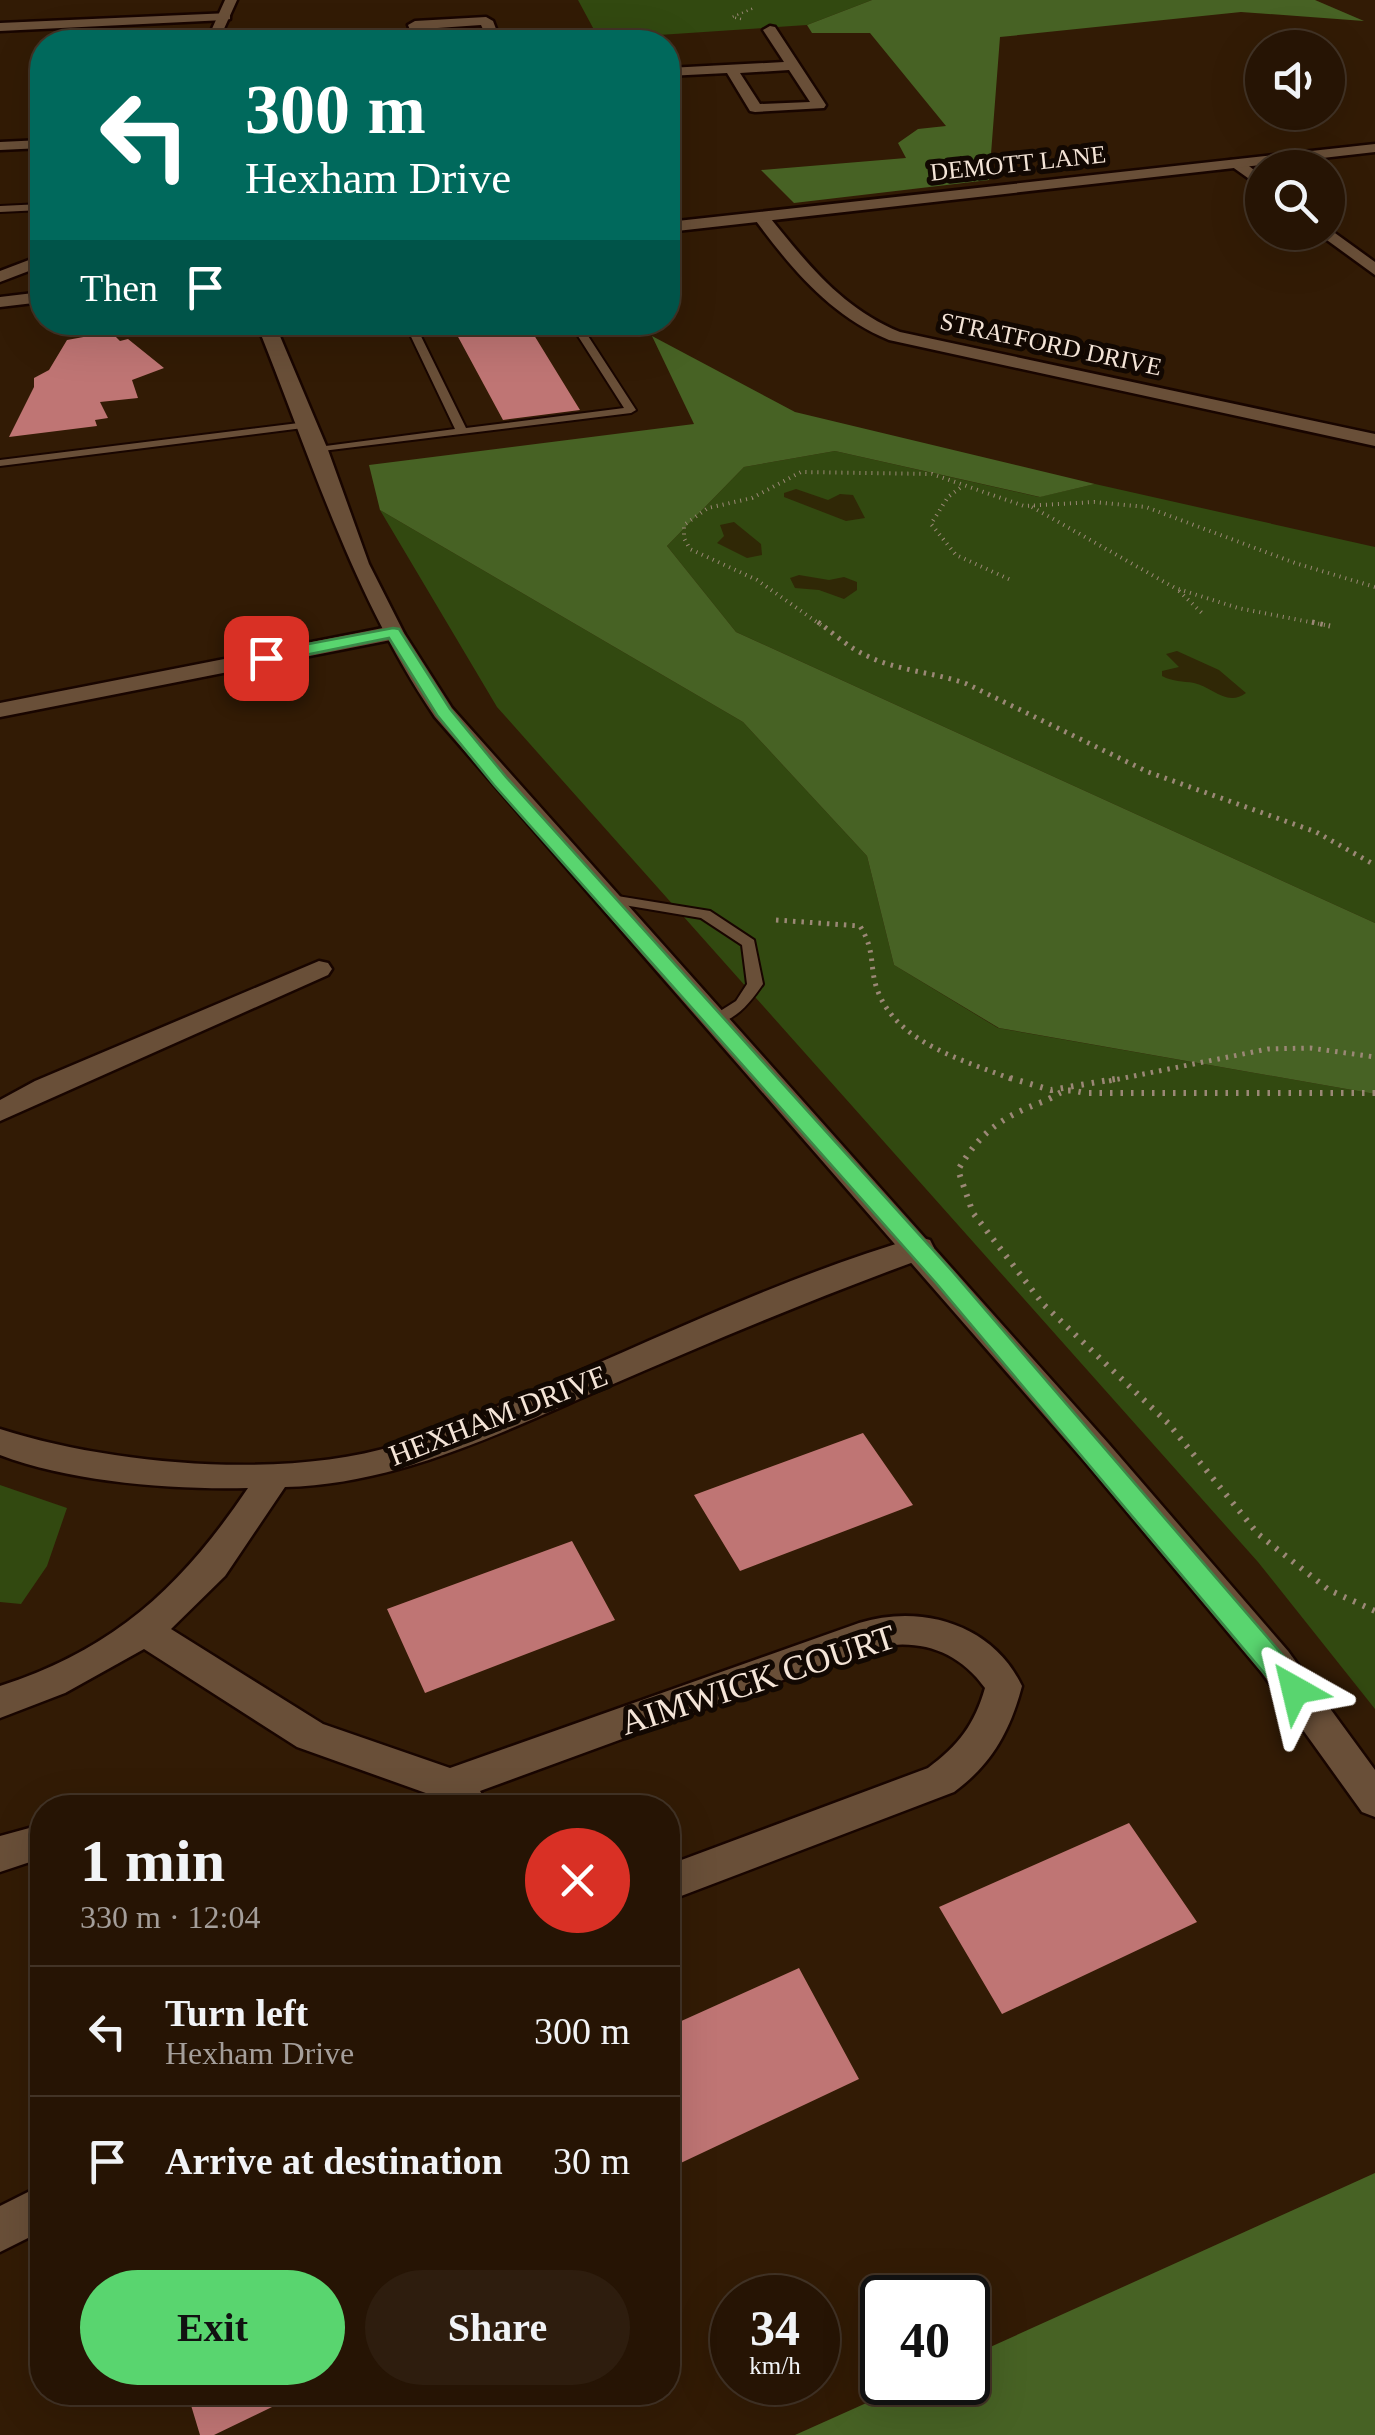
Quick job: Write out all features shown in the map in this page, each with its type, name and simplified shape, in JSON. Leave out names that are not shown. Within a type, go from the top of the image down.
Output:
[{"type":"street","points":[[218,30],[232,0]]},
{"type":"street","points":[[106,20],[151,5]]},
{"type":"street","points":[[0,26],[225,16]]},
{"type":"street","points":[[417,30],[415,25],[486,21],[490,30]]},
{"type":"street","points":[[734,73],[755,108],[819,105],[770,30]]},
{"type":"street","points":[[680,80],[794,66]]},
{"type":"street","points":[[680,72],[734,73]]},
{"type":"street","points":[[0,146],[30,143]]},
{"type":"street","name":"DEMOTT LANE","points":[[680,227],[1375,148]]},
{"type":"street","points":[[1236,163],[1245,170]]},
{"type":"street","name":"STRATFORD DRIVE","points":[[760,217],[843,312],[865,326],[895,336],[1375,440]]},
{"type":"street","points":[[1345,247],[1375,270]]},
{"type":"street","points":[[0,276],[30,265]]},
{"type":"street","points":[[0,302],[30,298]]},
{"type":"street","points":[[269,335],[359,564],[393,632],[444,712],[918,1248],[1275,1662],[1375,1800]]},
{"type":"street","points":[[0,710],[393,632]]},
{"type":"street","points":[[0,1112],[45,1088],[319,969]]},
{"type":"street","name":"HEXHAM DRIVE","points":[[0,1442],[27,1452],[182,1477],[325,1473],[397,1458],[798,1292],[918,1248]]},
{"type":"street","points":[[0,1702],[27,1695],[144,1631],[202,1579],[274,1477]]},
{"type":"street","name":"AIMWICK COURT","points":[[462,1795],[736,1681],[894,1629],[931,1632],[969,1646],[991,1664],[1004,1686],[995,1725],[965,1764],[941,1780],[680,1878]]},
{"type":"street","name":"AIMWICK COURT","points":[[144,1631],[310,1736],[458,1795]]},
{"type":"street","points":[[0,1854],[30,1845]]},
{"type":"street","points":[[0,2230],[30,2214]]},
{"type":"lane","points":[[0,209],[30,207]]},
{"type":"lane","points":[[415,335],[462,432]]},
{"type":"lane","points":[[0,463],[312,438],[462,432],[632,410],[583,335]]},
{"type":"lane","points":[[605,898],[705,914],[748,943],[755,984],[742,1004],[714,1020]]},
{"type":"path","points":[[1330,626],[1238,608],[1175,588],[1030,506],[962,487],[932,474],[800,472],[752,498],[708,508],[684,525],[684,538],[690,548],[756,580],[864,655],[899,668],[936,673],[967,684],[1148,772],[1316,832],[1375,865]]},
{"type":"path","points":[[962,487],[948,496],[932,524],[941,542],[954,558],[1013,580]]},
{"type":"path","points":[[1030,506],[1094,502],[1146,508],[1186,519],[1295,563],[1375,587]]},
{"type":"path","points":[[1175,588],[1204,614]]},
{"type":"path","points":[[776,920],[860,926],[872,945],[877,991],[895,1021],[922,1042],[984,1070],[1051,1090],[1268,1049],[1310,1048],[1375,1056]]},
{"type":"path","points":[[1062,1088],[1103,1093],[1375,1093]]},
{"type":"path","points":[[1062,1088],[1054,1098],[1012,1112],[976,1138],[958,1170],[973,1213],[1043,1304],[1168,1423],[1258,1534],[1329,1590],[1375,1611]]},
{"type":"green space","points":[[578,0],[872,0],[807,25],[680,34],[680,30],[594,30]]},
{"type":"green space","points":[[872,0],[1315,0],[1364,21],[1241,12],[1000,37],[989,180],[794,203],[761,170],[906,158],[898,143],[918,129],[946,126],[870,33],[812,33],[807,25]]},
{"type":"green space","points":[[652,336],[795,412],[1095,484],[1040,497],[835,451],[744,467],[667,546],[736,632],[1375,923],[1375,1094],[999,1028],[894,965],[867,856],[743,722],[380,510],[369,465],[694,424]]},
{"type":"green space","points":[[835,451],[1039,497],[1095,484],[1375,547],[1375,923],[736,632],[667,546],[744,467]]},
{"type":"green space","points":[[380,510],[743,722],[867,856],[894,965],[998,1028],[1375,1094],[1375,1709],[1258,1562],[497,707]]},
{"type":"green space","points":[[0,1485],[67,1508],[47,1566],[21,1604],[0,1602]]},
{"type":"green space","points":[[1375,2173],[1375,2435],[795,2435],[862,2405],[990,2405],[990,2347]]},
{"type":"sand","points":[[796,489],[828,500],[840,494],[853,495],[865,518],[846,521],[784,497],[784,493]]},
{"type":"sand","points":[[734,522],[761,544],[762,555],[747,558],[717,543],[724,536],[720,525]]},
{"type":"sand","points":[[799,575],[829,580],[844,577],[857,582],[857,590],[844,599],[819,590],[795,588],[790,578]]},
{"type":"sand","points":[[1177,651],[1219,670],[1246,693],[1226,697],[1201,685],[1162,676],[1162,671],[1179,667],[1166,654]]},
{"type":"building","points":[[94,335],[128,339],[164,368],[132,380],[138,398],[100,402],[108,418],[95,420],[97,426],[9,437],[34,387],[34,378],[49,370],[67,340]]},
{"type":"building","points":[[457,335],[534,335],[580,410],[503,420]]},
{"type":"building","points":[[863,1433],[913,1505],[740,1571],[694,1495]]},
{"type":"building","points":[[572,1541],[615,1620],[425,1693],[387,1609]]},
{"type":"building","points":[[1129,1823],[1197,1922],[1002,2014],[939,1907]]},
{"type":"building","points":[[799,1968],[859,2079],[680,2163],[680,2022]]},
{"type":"building","points":[[191,2405],[276,2405],[214,2435],[200,2435]]},
{"type":"route","points":[[266,658],[393,632],[444,712],[500,781],[944,1277],[1250,1632],[1295,1690]]}]
